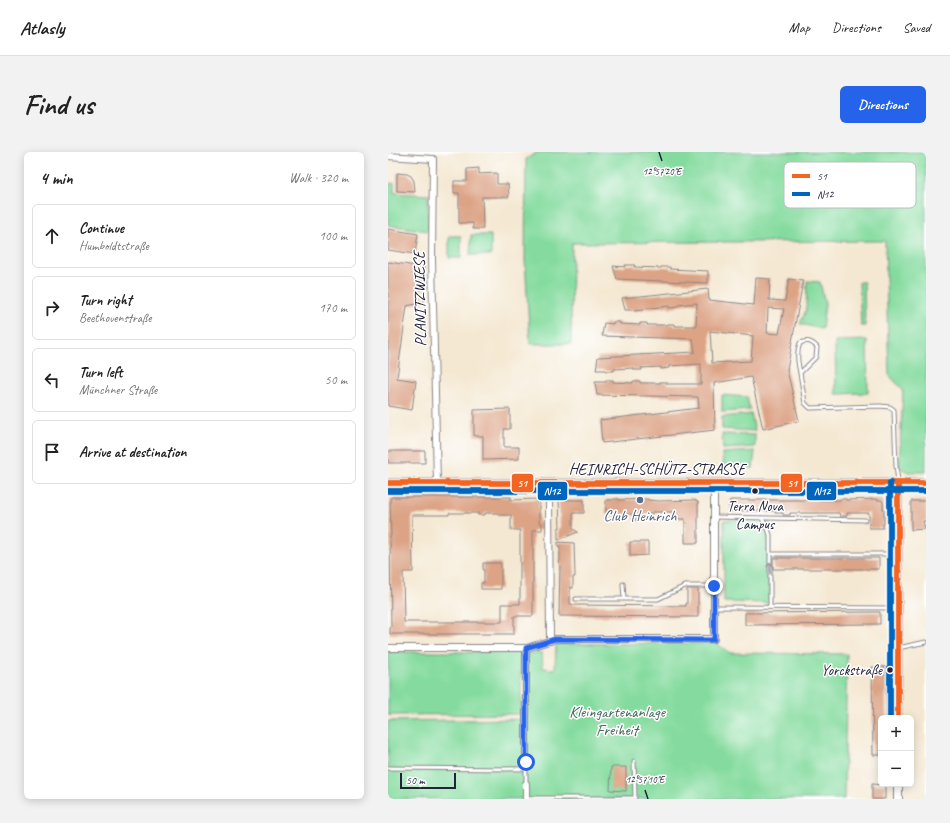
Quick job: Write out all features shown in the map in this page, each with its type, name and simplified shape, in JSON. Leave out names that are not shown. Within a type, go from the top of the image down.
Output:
[{"type":"main road","name":"HEINRICH-SCHÜTZ-STRASSE","points":[[388,483],[926,483]]},
{"type":"main road","points":[[898,483],[898,715]]},
{"type":"main road","points":[[898,787],[898,799]]},
{"type":"street","points":[[388,156],[433,160]]},
{"type":"street","name":"PLANITZWIESE","points":[[433,160],[432,260],[437,483]]},
{"type":"street","points":[[388,648],[526,648],[555,639],[714,640],[714,482]]},
{"type":"street","points":[[549,496],[550,640]]},
{"type":"street","points":[[526,648],[526,762]]},
{"type":"street","points":[[526,784],[526,798]]},
{"type":"lane","points":[[433,152],[433,160]]},
{"type":"lane","points":[[800,373],[816,357],[817,347],[812,342],[804,341],[800,343],[798,349],[798,360],[800,373],[805,403],[810,408],[880,406],[890,407],[894,410],[898,483]]},
{"type":"lane","points":[[714,517],[866,520]]},
{"type":"lane","points":[[761,518],[770,535],[770,607]]},
{"type":"lane","points":[[770,554],[898,554]]},
{"type":"lane","points":[[623,584],[624,599]]},
{"type":"lane","points":[[576,599],[658,599],[685,586],[714,586]]},
{"type":"lane","points":[[714,607],[898,608]]},
{"type":"lane","points":[[898,648],[926,642]]},
{"type":"lane","points":[[526,798],[635,798],[634,761]]},
{"type":"lane","points":[[526,762],[526,784]]},
{"type":"lane","points":[[388,768],[526,769]]},
{"type":"green space","points":[[538,152],[926,152],[926,472],[908,472],[899,467],[903,390],[889,375],[885,241],[572,243],[571,344],[530,344],[525,260],[526,159]]},
{"type":"green space","points":[[394,183],[394,193],[428,195],[428,231],[388,225],[388,184]]},
{"type":"green space","points":[[471,235],[491,235],[491,255],[470,255]]},
{"type":"green space","points":[[449,236],[461,236],[461,258],[449,258]]},
{"type":"green space","points":[[807,281],[820,282],[825,303],[822,329],[800,324],[806,310]]},
{"type":"green space","points":[[859,282],[864,282],[865,326],[861,326]]},
{"type":"green space","points":[[867,340],[868,393],[836,394],[835,341]]},
{"type":"green space","points":[[722,395],[747,397],[750,410],[722,412]]},
{"type":"green space","points":[[751,414],[755,431],[722,429],[722,417]]},
{"type":"green space","points":[[722,434],[755,435],[755,447],[723,449]]},
{"type":"green space","points":[[755,451],[753,468],[723,465],[722,453]]},
{"type":"green space","points":[[724,520],[760,521],[765,524],[769,534],[770,603],[724,602]]},
{"type":"green space","name":"Kleingartenanlage Freiheit","points":[[716,643],[730,653],[847,654],[844,799],[388,799],[388,721],[527,719],[527,653],[542,653],[543,668],[555,669],[556,644]]},
{"type":"green space","points":[[388,652],[521,652],[521,714],[388,715]]},
{"type":"building","points":[[479,168],[479,174],[497,173],[497,184],[508,184],[509,197],[482,197],[483,229],[473,229],[473,223],[459,223],[459,193],[454,193],[454,181],[467,181],[467,169]]},
{"type":"building","points":[[397,173],[411,176],[414,181],[415,192],[397,191]]},
{"type":"building","points":[[388,229],[418,234],[415,254],[388,250]]},
{"type":"building","points":[[388,262],[424,267],[424,302],[407,306],[397,378],[416,381],[412,410],[388,406]]},
{"type":"building","points":[[625,265],[635,265],[634,267],[670,267],[670,269],[708,271],[708,283],[617,279],[613,266],[625,267]]},
{"type":"building","points":[[756,278],[770,279],[769,300],[785,301],[789,279],[803,281],[787,370],[799,421],[763,429],[751,377],[714,383],[715,430],[602,443],[600,420],[699,408],[698,397],[597,395],[595,382],[606,382],[606,380],[613,380],[613,382],[633,383],[633,381],[640,381],[640,383],[667,382],[667,384],[701,384],[701,364],[669,366],[669,368],[661,369],[661,367],[641,368],[642,370],[634,370],[634,368],[614,369],[614,371],[596,370],[598,357],[695,352],[693,339],[602,336],[604,323],[613,324],[613,322],[620,322],[620,324],[640,325],[640,323],[647,323],[647,325],[674,324],[674,326],[696,326],[697,303],[678,305],[678,307],[669,308],[669,306],[634,311],[625,310],[622,298],[708,289],[709,300],[754,305]],"holes":[[[768,308],[784,309],[779,334],[767,333]],[[710,331],[753,336],[751,361],[712,363]]]},
{"type":"building","points":[[510,409],[510,429],[504,429],[504,447],[519,447],[519,459],[483,460],[483,436],[474,436],[474,410]]},
{"type":"building","points":[[388,451],[425,451],[425,463],[388,463]]},
{"type":"building","points":[[392,497],[511,497],[511,500],[539,499],[539,523],[542,523],[542,530],[533,530],[533,616],[514,616],[514,634],[390,634],[390,499]],"holes":[[[478,513],[478,515],[485,515],[485,513],[511,515],[511,530],[520,530],[520,604],[502,604],[502,622],[404,622],[403,572],[413,572],[412,515]]]},
{"type":"building","points":[[648,499],[659,501],[695,500],[698,502],[698,543],[685,543],[685,519],[674,519],[674,512],[652,512],[652,514],[647,514],[647,520],[634,520],[634,514],[614,516],[614,514],[606,514],[606,500]]},
{"type":"building","points":[[559,500],[584,500],[584,513],[573,513],[573,529],[578,532],[558,540],[558,528],[560,528]]},
{"type":"building","points":[[730,500],[881,500],[883,502],[884,509],[883,528],[869,528],[869,513],[847,513],[847,516],[840,516],[839,513],[790,513],[790,515],[783,515],[783,513],[775,513],[775,511],[730,511]]},
{"type":"building","points":[[911,501],[926,501],[926,521],[923,521],[925,529],[911,530]]},
{"type":"building","points":[[558,542],[574,543],[575,577],[573,577],[573,588],[570,588],[570,604],[686,606],[687,589],[698,589],[698,617],[559,616],[560,564],[558,562],[560,561],[560,547],[558,546]]},
{"type":"building","points":[[630,542],[648,542],[648,555],[630,556]]},
{"type":"building","points":[[773,558],[879,558],[879,569],[773,569]]},
{"type":"building","points":[[483,563],[501,563],[501,589],[481,589],[481,583],[484,583]]},
{"type":"building","points":[[880,612],[880,624],[745,625],[745,613]]},
{"type":"building","points":[[872,667],[885,667],[886,715],[878,715],[878,755],[873,755]]},
{"type":"building","points":[[611,767],[626,767],[626,791],[610,790]]},
{"type":"building","points":[[872,784],[878,784],[878,787],[885,787],[885,799],[872,799]]},
{"type":"transit line","name":"51","points":[[388,483],[926,483]]},
{"type":"transit line","name":"N12","points":[[890,483],[890,715]]},
{"type":"transit line","name":"51","points":[[898,483],[898,715]]},
{"type":"transit line","name":"N12","points":[[388,491],[926,491]]},
{"type":"place","name":"Terra Nova Campus","points":[[755,491]]},
{"type":"place","name":"Club Heinrich","points":[[640,500]]},
{"type":"place","name":"Yorckstraße","points":[[890,670]]},
{"type":"route","points":[[526,762],[526,648],[555,639],[714,640],[714,586]]}]
